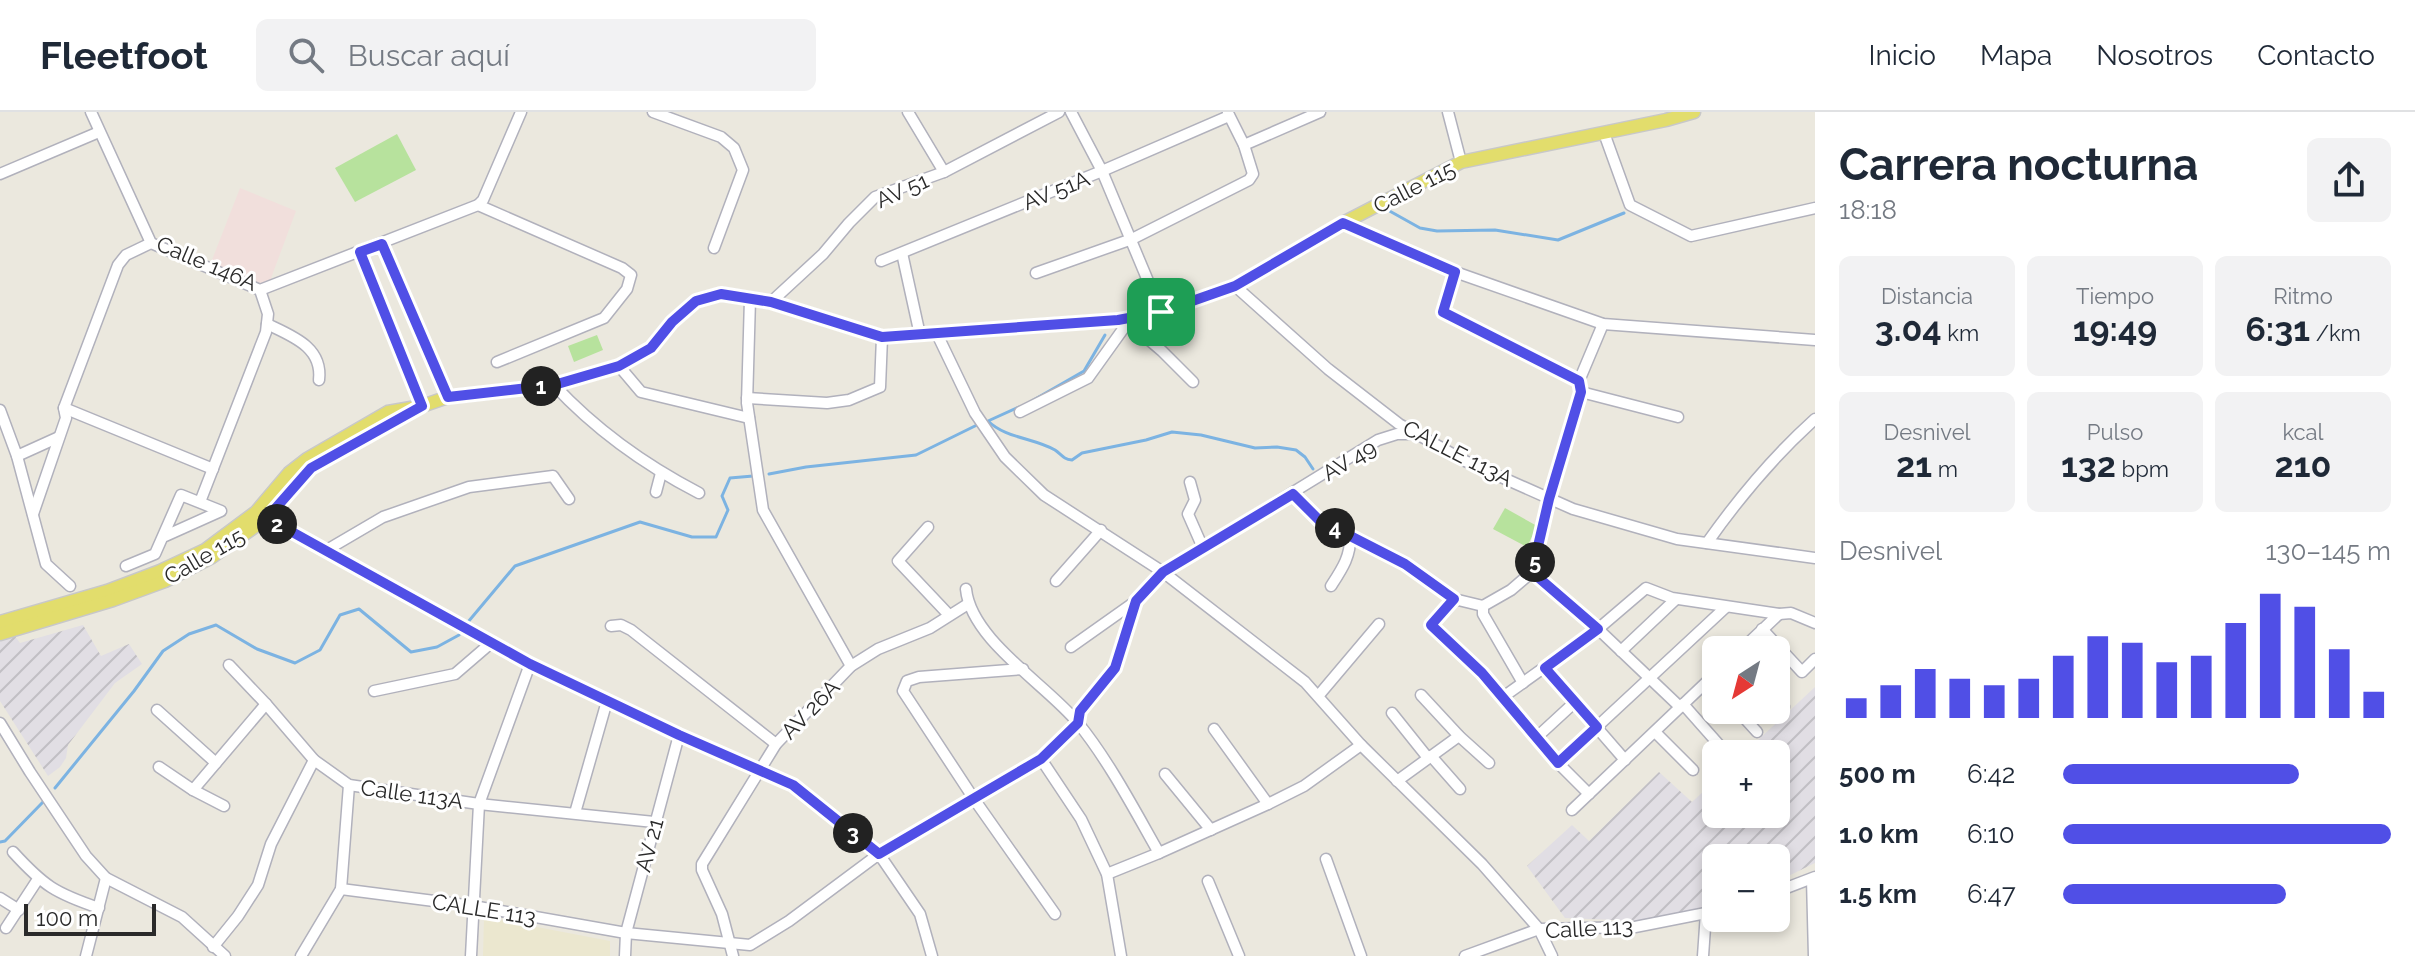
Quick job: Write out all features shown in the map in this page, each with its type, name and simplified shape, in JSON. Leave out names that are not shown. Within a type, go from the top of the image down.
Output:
[{"type":"main road","name":"Calle 115","points":[[0,634],[113,600],[165,581],[212,557],[261,515],[289,473],[307,459],[388,412],[422,406],[448,397],[554,385],[619,366],[651,348],[672,322],[696,301],[721,294],[771,302],[882,337],[1130,320],[1235,286],[1343,223],[1461,162],[1694,112]]},
{"type":"main road","name":"Calle 115","points":[[0,622],[107,591],[160,571],[205,550],[261,515]]},
{"type":"street","name":"Calle 146A","points":[[91,112],[151,243],[260,290],[478,205]]},
{"type":"street","points":[[497,362],[604,318],[627,289],[631,275],[622,268],[478,205],[483,200],[521,112]]},
{"type":"street","points":[[653,112],[666,114],[721,137],[734,148],[743,170],[714,248]]},
{"type":"street","points":[[926,112],[910,115],[944,172]]},
{"type":"street","name":"AV 51","points":[[771,302],[823,254],[875,197],[944,172],[1059,112]]},
{"type":"street","points":[[1071,112],[1102,171],[1161,312]]},
{"type":"street","points":[[1244,145],[1320,112]]},
{"type":"street","points":[[1448,112],[1461,162]]},
{"type":"street","points":[[1036,273],[1132,239],[1249,180],[1253,174],[1244,145],[1228,114]]},
{"type":"street","name":"AV 51A","points":[[881,261],[1102,171],[1228,114]]},
{"type":"street","points":[[0,174],[99,132]]},
{"type":"street","points":[[1604,133],[1630,205],[1691,236],[1815,208]]},
{"type":"street","points":[[1343,223],[1455,272],[1603,324],[1815,340]]},
{"type":"street","points":[[33,514],[66,418],[64,408],[104,297],[118,265],[126,255],[151,243]]},
{"type":"street","points":[[382,244],[448,397]]},
{"type":"street","points":[[360,252],[422,406]]},
{"type":"street","points":[[902,253],[920,335]]},
{"type":"street","points":[[1455,272],[1443,312],[1580,386],[1678,417]]},
{"type":"street","name":"CALLE 113A","points":[[1235,286],[1328,369],[1399,424],[1465,461],[1573,509],[1677,539],[1815,558]]},
{"type":"street","points":[[200,502],[266,332],[268,314],[260,290]]},
{"type":"street","points":[[750,299],[747,398],[765,516],[851,666]]},
{"type":"street","points":[[1020,412],[1088,378],[1130,320],[1193,382]]},
{"type":"street","points":[[267,324],[297,338],[316,357],[320,367],[319,380]]},
{"type":"street","points":[[1293,494],[1319,520],[1405,564],[1454,599],[1483,606],[1511,590],[1532,572],[1580,386],[1603,324]]},
{"type":"street","points":[[937,334],[975,413],[1005,457],[1044,495],[1163,572],[1305,682],[1361,745],[1482,864],[1539,929],[1552,956]]},
{"type":"street","points":[[747,398],[827,403],[849,400],[880,387],[882,337]]},
{"type":"street","points":[[619,366],[641,392],[749,418]]},
{"type":"street","points":[[554,385],[580,413],[661,473],[699,493]]},
{"type":"street","points":[[64,408],[213,469]]},
{"type":"street","points":[[0,410],[17,456],[46,564],[70,586]]},
{"type":"street","points":[[1707,543],[1723,520],[1796,436],[1815,419]]},
{"type":"street","name":"AV 49","points":[[1136,601],[1163,572],[1378,440],[1397,434],[1416,434]]},
{"type":"street","points":[[17,456],[59,437]]},
{"type":"street","points":[[656,492],[661,473]]},
{"type":"street","points":[[325,551],[383,517],[469,487],[553,476],[569,499]]},
{"type":"street","points":[[1190,482],[1195,500],[1188,514],[1203,548]]},
{"type":"street","points":[[126,566],[155,554],[181,495],[221,511],[163,537]]},
{"type":"street","points":[[261,515],[530,664],[793,785],[879,854],[920,914],[932,956]]},
{"type":"street","points":[[928,527],[898,560],[949,615]]},
{"type":"street","points":[[1056,581],[1101,530]]},
{"type":"street","points":[[1331,586],[1344,567],[1351,548],[1350,536]]},
{"type":"street","points":[[1532,572],[1682,706],[1714,740]]},
{"type":"street","points":[[1503,697],[1598,629],[1646,588],[1676,599],[1779,614],[1791,613],[1815,623]]},
{"type":"street","points":[[966,589],[968,604],[995,643],[1078,723],[1121,787],[1159,853]]},
{"type":"street","points":[[1454,599],[1431,625],[1482,673],[1558,763],[1589,794]]},
{"type":"street","points":[[1621,651],[1676,599]]},
{"type":"street","points":[[1071,647],[1136,601]]},
{"type":"street","points":[[731,944],[753,944],[879,854],[1041,759],[1078,723],[1080,711],[1115,668],[1136,601]]},
{"type":"street","name":"AV 26A","points":[[733,956],[722,914],[702,864],[776,744],[851,666],[868,654],[917,635],[968,604]]},
{"type":"street","points":[[1483,606],[1483,614],[1523,683]]},
{"type":"street","points":[[1558,763],[1726,607]]},
{"type":"street","points":[[1755,636],[1779,614]]},
{"type":"street","points":[[1319,695],[1379,624]]},
{"type":"street","points":[[611,626],[621,625],[631,630],[776,744]]},
{"type":"street","points":[[1762,629],[1802,672],[1815,659]]},
{"type":"street","points":[[374,691],[455,674],[491,643]]},
{"type":"street","points":[[471,956],[479,804],[530,664]]},
{"type":"street","name":"Calle 113A","points":[[229,665],[314,760],[349,785],[479,804],[654,822]]},
{"type":"street","points":[[1545,668],[1625,760]]},
{"type":"street","points":[[1023,669],[919,677],[903,686],[905,697],[1055,914]]},
{"type":"street","points":[[1572,810],[1702,690]]},
{"type":"street","points":[[1421,695],[1489,763]]},
{"type":"street","points":[[575,813],[607,701]]},
{"type":"street","points":[[1537,737],[1575,702]]},
{"type":"street","points":[[193,790],[266,704]]},
{"type":"street","points":[[157,710],[216,763]]},
{"type":"street","points":[[1392,713],[1460,789]]},
{"type":"street","points":[[0,723],[86,856],[106,878],[182,917],[225,956]]},
{"type":"street","points":[[1750,724],[1757,732]]},
{"type":"street","points":[[1214,729],[1268,804]]},
{"type":"street","points":[[1655,732],[1693,770]]},
{"type":"street","name":"AV 21","points":[[625,956],[626,933],[679,735]]},
{"type":"street","points":[[1397,781],[1459,736]]},
{"type":"street","points":[[1107,874],[1304,786],[1361,745]]},
{"type":"street","points":[[1041,759],[1081,819],[1107,874],[1121,956]]},
{"type":"street","points":[[213,947],[258,885],[271,844],[314,760]]},
{"type":"street","points":[[159,767],[224,806]]},
{"type":"street","points":[[1165,774],[1211,830]]},
{"type":"street","points":[[301,956],[341,889],[349,785]]},
{"type":"street","points":[[13,852],[38,879],[65,896],[99,908]]},
{"type":"street","points":[[1326,859],[1361,956]]},
{"type":"street","points":[[86,956],[106,878]]},
{"type":"street","points":[[1790,887],[1814,878],[1814,956]]},
{"type":"street","points":[[6,928],[38,879]]},
{"type":"street","points":[[1208,881],[1239,956]]},
{"type":"street","name":"CALLE 113","points":[[341,889],[473,906],[626,933],[731,944]]},
{"type":"street","points":[[0,898],[19,910]]},
{"type":"street","name":"Calle 113","points":[[1465,956],[1539,929],[1635,927],[1702,914]]},
{"type":"street","points":[[1703,956],[1707,932]]},
{"type":"shaded area","points":[[240,188],[296,211],[270,281],[260,285],[210,265]]},
{"type":"shaded area","points":[[83,625],[101,656],[129,644],[142,664],[115,683],[68,745],[66,758],[60,767],[48,776],[0,701],[0,640],[15,636],[20,643]]},
{"type":"shaded area","points":[[1815,687],[1815,863],[1790,875],[1790,844],[1702,844],[1702,908],[1637,921],[1565,918],[1527,866],[1572,825],[1589,841],[1659,772],[1692,802],[1702,793],[1702,828],[1790,828],[1790,740],[1758,740],[1775,724],[1790,724],[1790,710]]},
{"type":"shaded area","points":[[484,917],[610,941],[610,956],[483,956]]},
{"type":"green space","points":[[397,134],[416,170],[355,202],[335,168]]},
{"type":"green space","points":[[597,335],[603,350],[574,362],[568,346]]},
{"type":"green space","points":[[1505,508],[1537,526],[1527,547],[1493,529]]},
{"type":"waterway","points":[[1386,209],[1420,228],[1437,231],[1495,230],[1558,240],[1624,213]]},
{"type":"waterway","points":[[1030,402],[1084,371],[1105,335]]},
{"type":"waterway","points":[[1019,407],[988,421],[1003,431],[1047,446],[1072,460],[1082,453],[1172,432],[1201,435],[1255,448],[1296,450],[1313,469]]},
{"type":"waterway","points":[[769,474],[916,455],[977,425]]},
{"type":"waterway","points":[[468,622],[515,566],[640,522],[692,537],[716,537],[728,510],[722,496],[730,478],[753,476]]},
{"type":"waterway","points":[[55,788],[163,651],[189,634],[216,625],[257,649],[295,663],[320,650],[340,615],[359,609],[411,652],[437,647],[459,635]]},
{"type":"waterway","points":[[0,842],[5,841],[43,802]]},
{"type":"route","points":[[1343,223],[1455,272],[1443,312],[1579,381],[1581,392],[1549,499],[1532,572],[1598,629],[1545,668],[1597,727],[1558,763],[1482,673],[1431,625],[1454,599],[1405,564],[1319,520],[1293,494],[1163,572],[1151,584],[1136,601],[1115,668],[1080,711],[1078,723],[1041,759],[879,854],[793,785],[530,664],[267,518],[311,468],[422,406],[360,252],[382,244],[448,397],[554,385],[619,366],[651,348],[672,322],[696,301],[721,294],[771,302],[882,337],[1118,320],[1161,312],[1235,286],[1343,223]]}]
